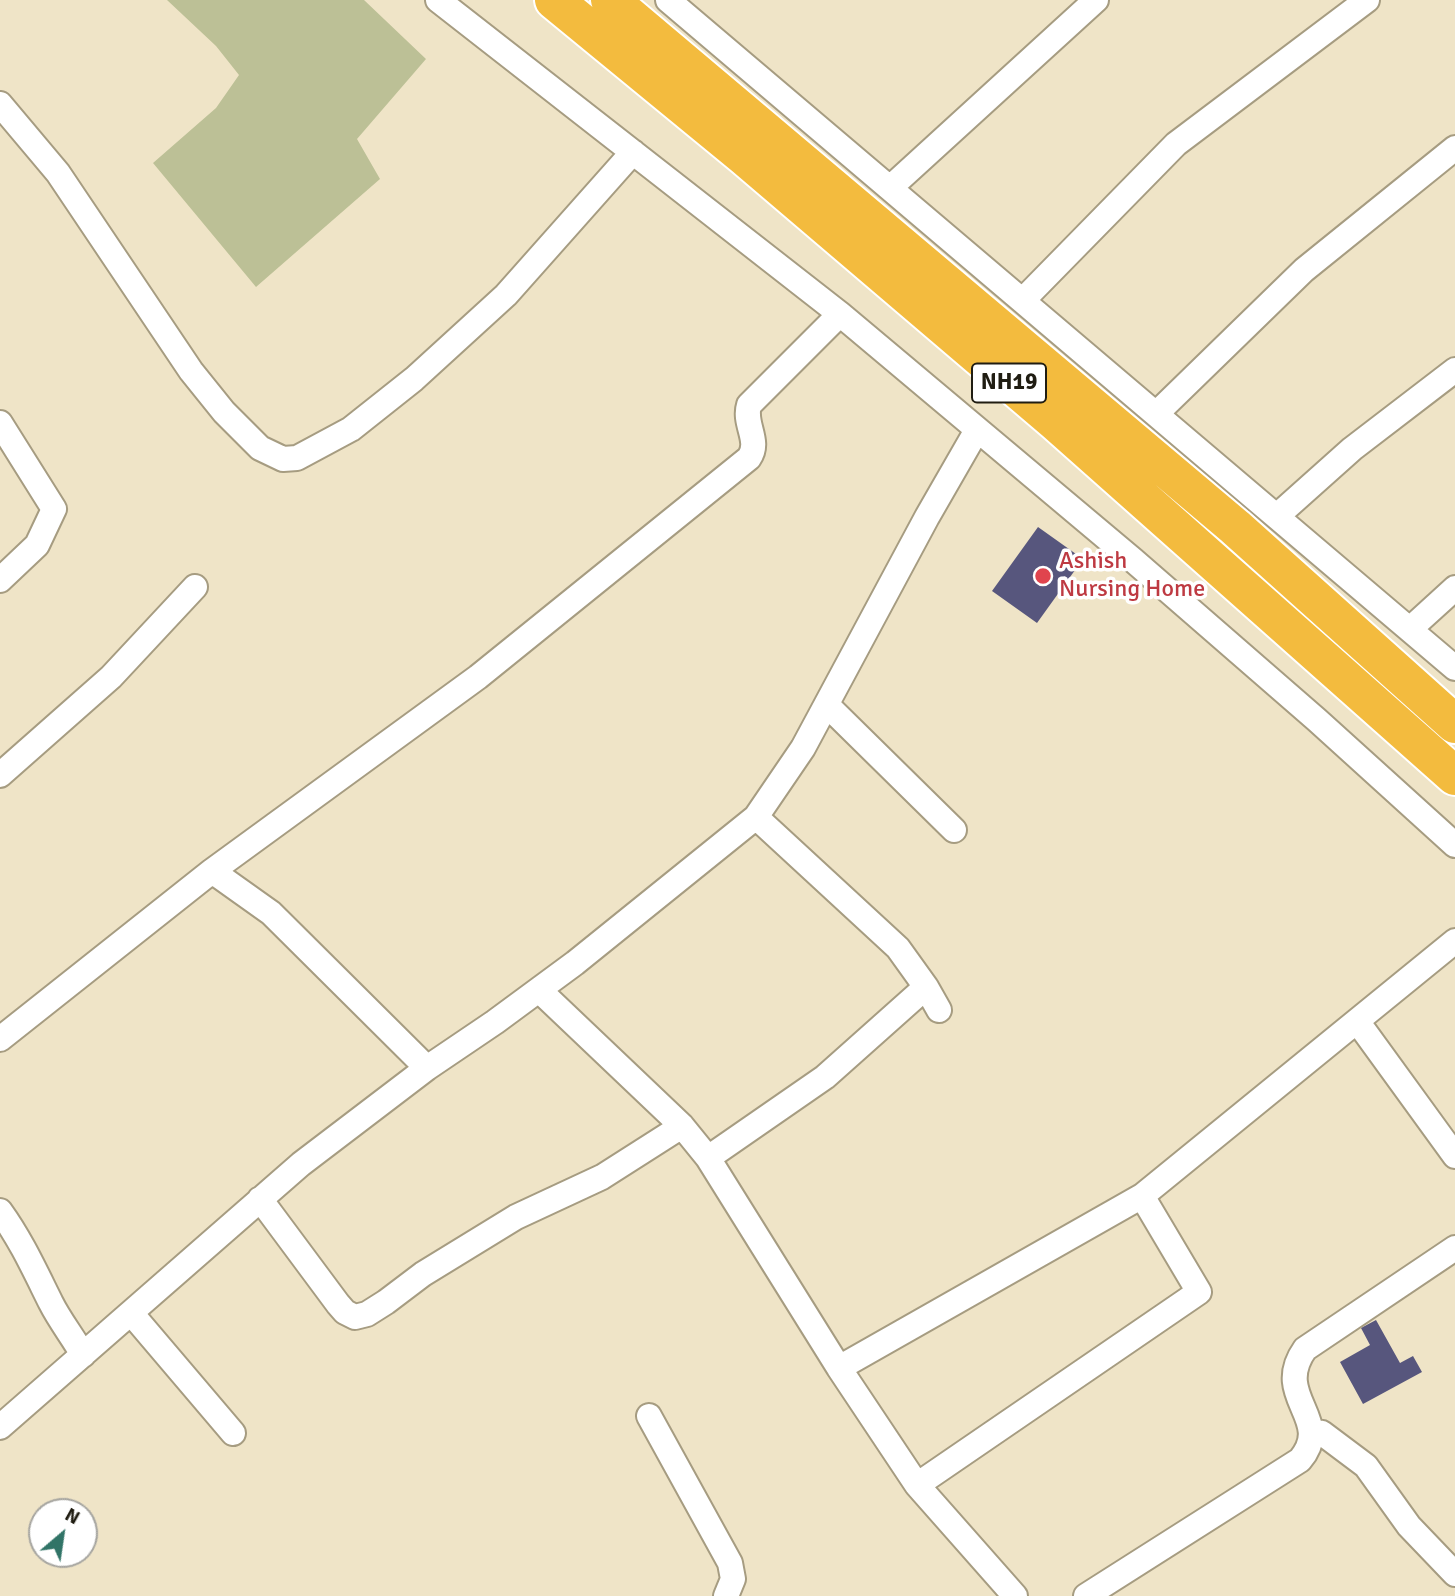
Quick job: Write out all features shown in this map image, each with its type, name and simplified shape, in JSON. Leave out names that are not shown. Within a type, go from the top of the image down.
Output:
[{"type":"highway","name":"NH19","points":[[554,0],[744,156],[1056,422],[1455,776]]},
{"type":"highway","name":"NH19","points":[[610,0],[1235,527],[1455,724]]},
{"type":"street","points":[[438,0],[840,314],[1164,586],[1455,845]]},
{"type":"street","points":[[891,187],[1096,0]]},
{"type":"street","points":[[1023,300],[1176,144],[1367,0]]},
{"type":"street","points":[[682,4],[891,187],[1455,668]]},
{"type":"street","points":[[0,104],[58,173],[191,371],[224,412],[260,448],[283,458],[297,458],[351,429],[414,379],[506,295],[633,152]]},
{"type":"street","points":[[1157,413],[1304,270],[1455,148]]},
{"type":"street","points":[[0,1039],[212,871],[478,677],[749,458],[755,444],[747,418],[752,400],[840,314]]},
{"type":"street","points":[[1277,516],[1352,449],[1455,370]]},
{"type":"street","points":[[0,423],[54,509],[37,544],[0,580]]},
{"type":"street","points":[[0,1427],[260,1199],[353,1123],[539,990],[755,817],[803,748],[927,517],[977,430]]},
{"type":"street","points":[[0,775],[111,677],[195,587]]},
{"type":"street","points":[[1410,629],[1455,589]]},
{"type":"street","points":[[827,705],[954,830]]},
{"type":"street","points":[[755,817],[898,948],[939,1010]]},
{"type":"street","points":[[212,871],[271,913],[427,1068]]},
{"type":"street","points":[[839,1368],[1142,1196],[1455,941]]},
{"type":"street","points":[[708,1158],[825,1077],[926,987]]},
{"type":"street","points":[[539,990],[682,1126],[708,1158],[839,1368],[917,1485],[1015,1596]]},
{"type":"street","points":[[1357,1021],[1455,1156]]},
{"type":"street","points":[[260,1199],[338,1304],[345,1312],[355,1317],[367,1314],[423,1274],[516,1217],[601,1177],[682,1126]]},
{"type":"street","points":[[917,1485],[1199,1292],[1142,1196]]},
{"type":"street","points":[[0,1211],[13,1228],[52,1305],[83,1354]]},
{"type":"street","points":[[1086,1596],[1292,1465],[1308,1450],[1312,1438],[1310,1424],[1294,1386],[1293,1371],[1304,1349],[1455,1248]]},
{"type":"street","points":[[131,1312],[233,1433]]},
{"type":"street","points":[[649,1416],[730,1563],[733,1579],[726,1596]]},
{"type":"street","points":[[1312,1438],[1322,1433],[1366,1466],[1409,1527],[1455,1574]]},
{"type":"green space","points":[[167,0],[364,0],[426,59],[357,139],[380,179],[256,287],[153,163],[216,108],[239,75],[216,46]]},
{"type":"building","points":[[1038,527],[1083,559],[1037,623],[992,591]]},
{"type":"building","points":[[1376,1320],[1400,1363],[1413,1356],[1422,1372],[1363,1404],[1340,1362],[1370,1345],[1361,1328]]},
{"type":"place","name":"Ashish Nursing Home","points":[[1043,576]]}]
